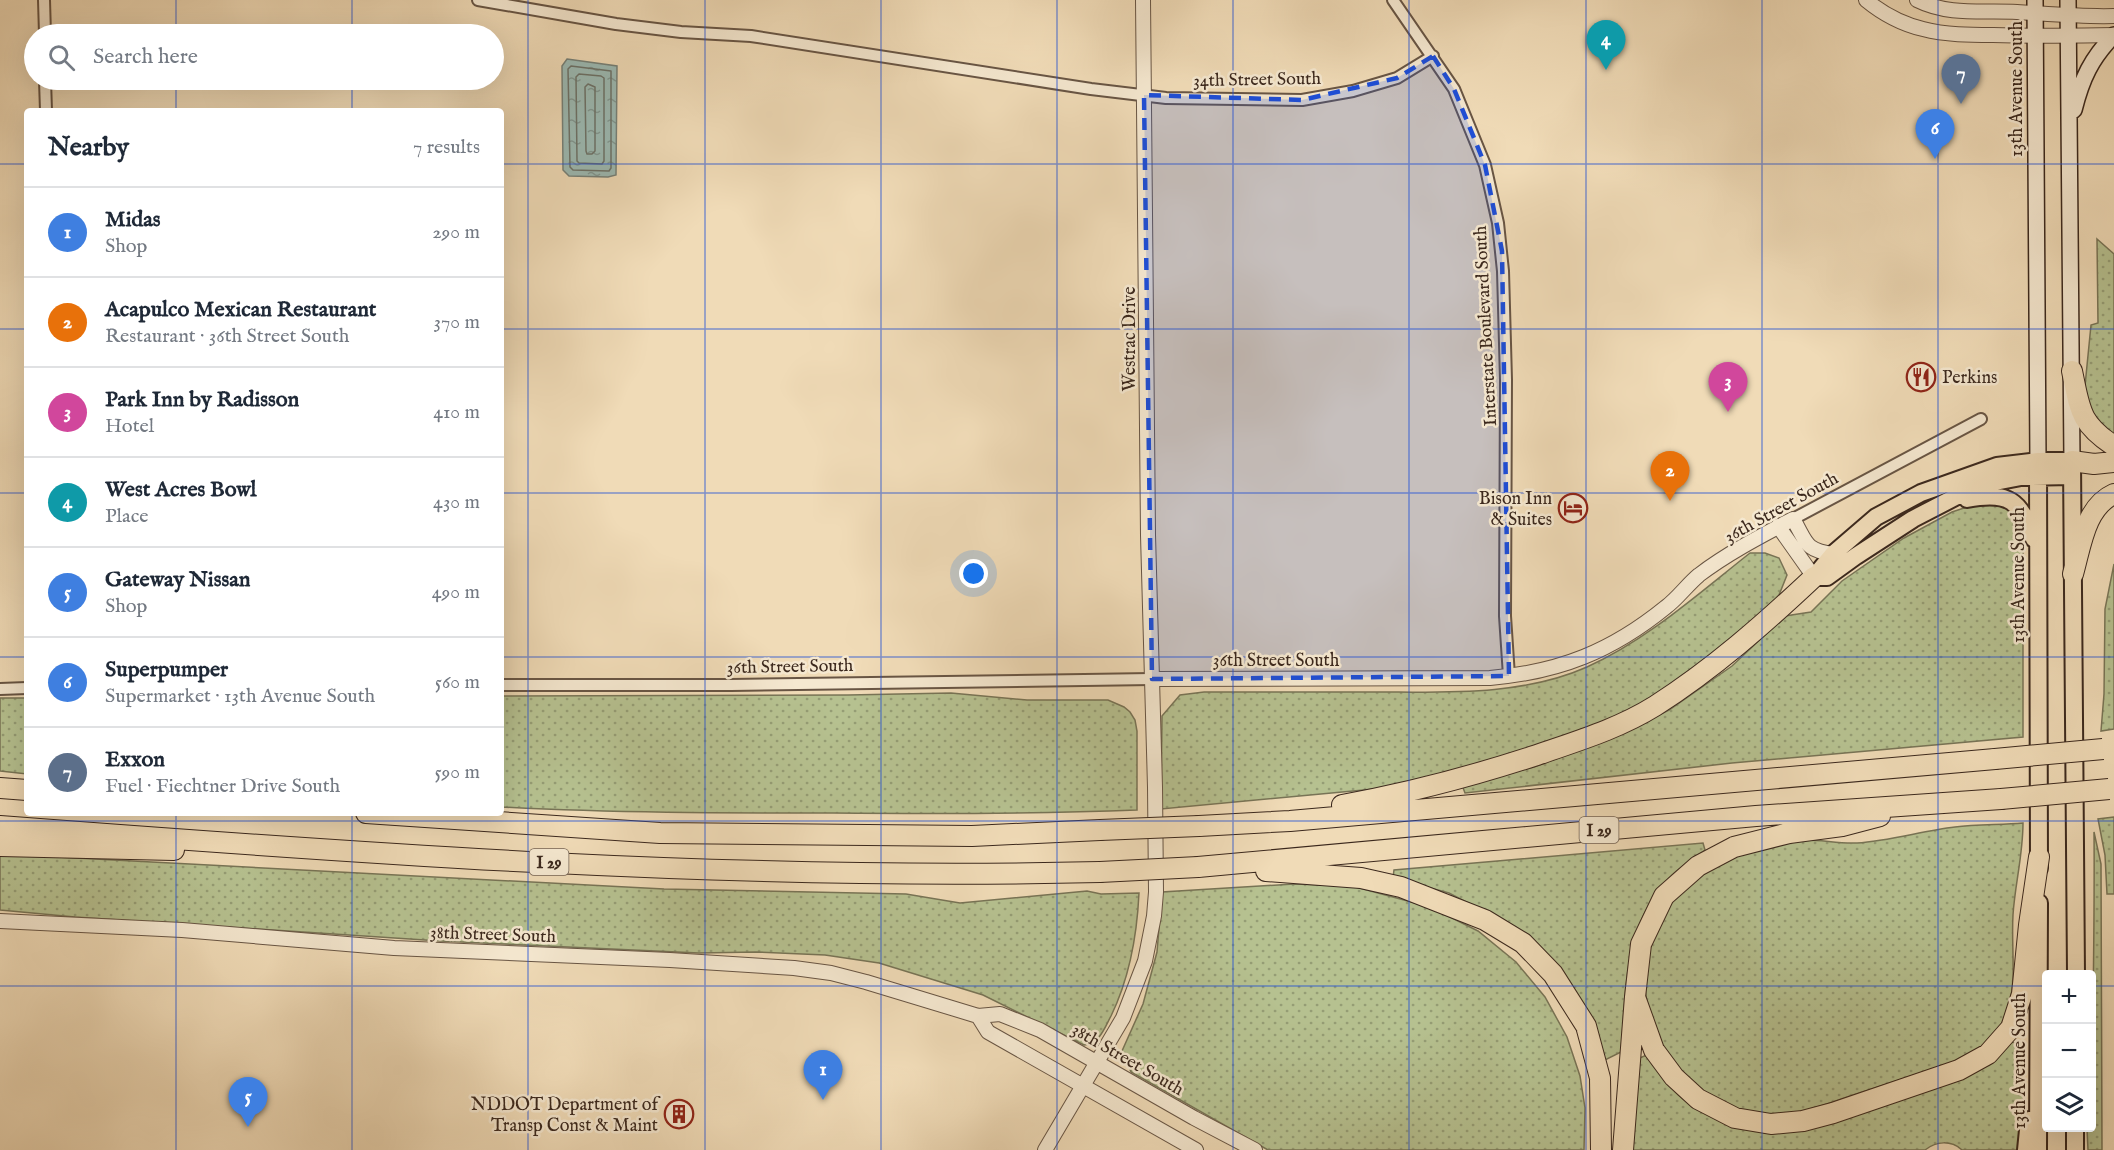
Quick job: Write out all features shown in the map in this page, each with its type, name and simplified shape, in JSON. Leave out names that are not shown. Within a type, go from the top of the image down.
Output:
[{"type":"highway","points":[[2072,371],[2082,416],[2090,428],[2114,446]]},
{"type":"highway","points":[[2072,469],[2114,462]]},
{"type":"highway","points":[[2073,574],[2090,517],[2103,499],[2114,494]]},
{"type":"highway","points":[[1290,821],[1329,807],[1396,795],[1498,767],[1596,735],[1653,707],[1703,673],[1758,630],[1814,577]]},
{"type":"highway","name":"I 29","points":[[410,816],[660,833],[972,836],[1290,821],[2108,749]]},
{"type":"highway","points":[[0,788],[24,790]]},
{"type":"highway","name":"I 29","points":[[0,826],[298,849],[677,869],[970,875],[1205,867],[1756,816],[2111,789]]},
{"type":"highway","points":[[1623,1150],[1641,944],[1664,897],[1698,866],[1734,847],[1789,833],[1842,826],[1922,804]]},
{"type":"highway","points":[[0,846],[146,851],[298,849]]},
{"type":"highway","points":[[1635,997],[1654,1050],[1674,1077],[1698,1099],[1735,1118],[1771,1124],[1803,1121],[1959,1071],[1988,1054],[2011,1028],[2022,994],[2039,857]]},
{"type":"highway","points":[[1205,867],[1361,878],[1401,887],[1485,920],[1523,943],[1553,974],[1586,1026],[1600,1078],[1601,1146]]},
{"type":"main road","name":"13th Avenue South","points":[[2035,7],[2038,1150]]},
{"type":"main road","points":[[2068,8],[2076,970]]},
{"type":"main road","points":[[2070,128],[2085,75],[2093,58],[2114,35]]},
{"type":"main road","points":[[1814,577],[1833,554],[1876,517],[1921,493],[1998,466],[2072,469]]},
{"type":"main road","points":[[1814,577],[1827,577],[1857,555],[1940,504],[1963,493],[1995,482],[2020,477],[2038,468]]},
{"type":"main road","points":[[1940,504],[1990,496],[2000,496],[2013,502],[2026,516],[2038,552]]},
{"type":"main road","points":[[2026,1150],[2039,1051]]},
{"type":"main road","points":[[2075,1132],[2075,1150]]},
{"type":"street","points":[[44,0],[45,24]]},
{"type":"street","name":"34th Street South","points":[[478,0],[616,24],[681,32],[751,36],[1166,98],[1302,100],[1353,91],[1397,78],[1433,56]]},
{"type":"street","name":"Westrac Drive","points":[[1045,1150],[1127,1009],[1145,962],[1154,916],[1156,892],[1155,787],[1148,524],[1143,0]]},
{"type":"street","name":"Interstate Boulevard South","points":[[1393,0],[1454,88],[1485,165],[1498,223],[1502,251],[1506,443],[1505,618],[1509,676]]},
{"type":"street","points":[[1866,0],[1878,10],[1901,22],[1924,30],[1962,34],[2068,37],[2114,35]]},
{"type":"street","points":[[1917,0],[1941,8],[1968,12],[2035,7],[2068,8],[2114,16]]},
{"type":"street","points":[[45,90],[46,108]]},
{"type":"street","name":"36th Street South","points":[[504,685],[1509,676],[1550,669],[1580,660],[1632,634],[1668,606],[1699,575],[1751,540],[1981,419]]},
{"type":"street","points":[[1793,519],[1811,549],[1816,552],[1833,554]]},
{"type":"street","points":[[1778,526],[1814,577]]},
{"type":"street","points":[[0,689],[24,688]]},
{"type":"street","name":"38th Street South","points":[[0,921],[182,930],[394,948],[670,960],[794,968],[831,973],[978,1016],[1000,1014],[1040,1030],[1255,1150]]},
{"type":"street","points":[[978,1016],[988,1032],[1196,1150]]},
{"type":"highlighted area","points":[[1433,56],[1454,89],[1485,165],[1502,251],[1509,676],[1152,679],[1144,95],[1302,100],[1397,78]]},
{"type":"green space","points":[[2097,239],[2114,254],[2114,438],[2090,417],[2084,396],[2091,325],[2098,323]]},
{"type":"green space","points":[[1982,502],[1998,504],[2008,510],[2023,534],[2023,737],[1732,763],[1465,793],[1462,785],[1534,767],[1612,738],[1669,710],[1732,666],[1785,616],[1811,612],[1842,581],[1904,538],[1952,512]]},
{"type":"green space","points":[[1750,553],[1765,553],[1779,558],[1787,575],[1779,595],[1744,634],[1671,689],[1580,735],[1474,767],[1385,788],[1161,809],[1162,716],[1180,695],[1204,692],[1456,692],[1510,688],[1536,683],[1587,667],[1630,644],[1672,615]]},
{"type":"green space","points":[[2114,564],[2114,729],[2101,731],[2105,609]]},
{"type":"green space","points":[[951,693],[1027,700],[1108,700],[1124,707],[1135,720],[1137,810],[985,813],[750,813],[626,812],[504,807],[504,696]]},
{"type":"green space","points":[[0,698],[24,698],[24,774],[0,771]]},
{"type":"green space","points":[[2114,817],[2114,894],[2107,894],[2105,855],[2098,819]]},
{"type":"green space","points":[[2023,823],[2013,915],[2013,969],[2010,1003],[1995,1034],[1978,1050],[1957,1061],[1821,1106],[1788,1114],[1765,1115],[1737,1109],[1703,1092],[1675,1066],[1660,1044],[1650,1019],[1646,993],[1647,967],[1653,941],[1663,916],[1679,893],[1691,881],[1708,870],[1740,854],[1790,842],[1807,840],[1857,843],[1955,827]]},
{"type":"green space","points":[[2094,832],[2101,864],[2102,1150],[2088,1150],[2087,1132],[2096,1132]]},
{"type":"green space","points":[[1703,843],[1705,850],[1672,875],[1656,894],[1644,914],[1636,935],[1626,981],[1621,1052],[1605,1060],[1593,1025],[1499,919],[1449,893],[1393,878],[1394,870]]},
{"type":"green space","points":[[0,854],[664,889],[906,894],[960,903],[1087,891],[1101,894],[1139,893],[1134,941],[1128,971],[1118,1001],[1101,1035],[1084,1045],[983,995],[879,963],[825,955],[756,952],[699,953],[440,941],[0,910]]},
{"type":"green space","points":[[1294,884],[1352,886],[1430,907],[1478,931],[1516,962],[1545,997],[1567,1037],[1580,1076],[1585,1108],[1584,1150],[1268,1150],[1131,1072],[1122,1051],[1143,1004],[1157,952],[1162,892]]},
{"type":"green space","points":[[2011,1042],[2023,1045],[2023,1105],[2018,1150],[1962,1150],[1944,1143],[1925,1150],[1627,1150],[1637,1059],[1647,1055],[1670,1086],[1689,1104],[1724,1121],[1762,1131]]},
{"type":"water","points":[[567,59],[617,66],[616,175],[608,177],[569,176],[563,170],[562,66]]},
{"type":"place","name":"West Acres Bowl","points":[[1606,70]]},
{"type":"place","name":"Exxon","points":[[1961,104]]},
{"type":"place","name":"Superpumper","points":[[1935,159]]},
{"type":"place","name":"Perkins","points":[[1921,377]]},
{"type":"place","name":"Park Inn by Radisson","points":[[1728,412]]},
{"type":"place","name":"Acapulco Mexican Restaurant","points":[[1670,501]]},
{"type":"place","name":"Bison Inn & Suites","points":[[1573,508]]},
{"type":"place","name":"Midas","points":[[823,1100]]},
{"type":"place","name":"NDDOT Department of Transp Const & Maint","points":[[679,1114]]},
{"type":"place","name":"Gateway Nissan","points":[[248,1127]]}]
